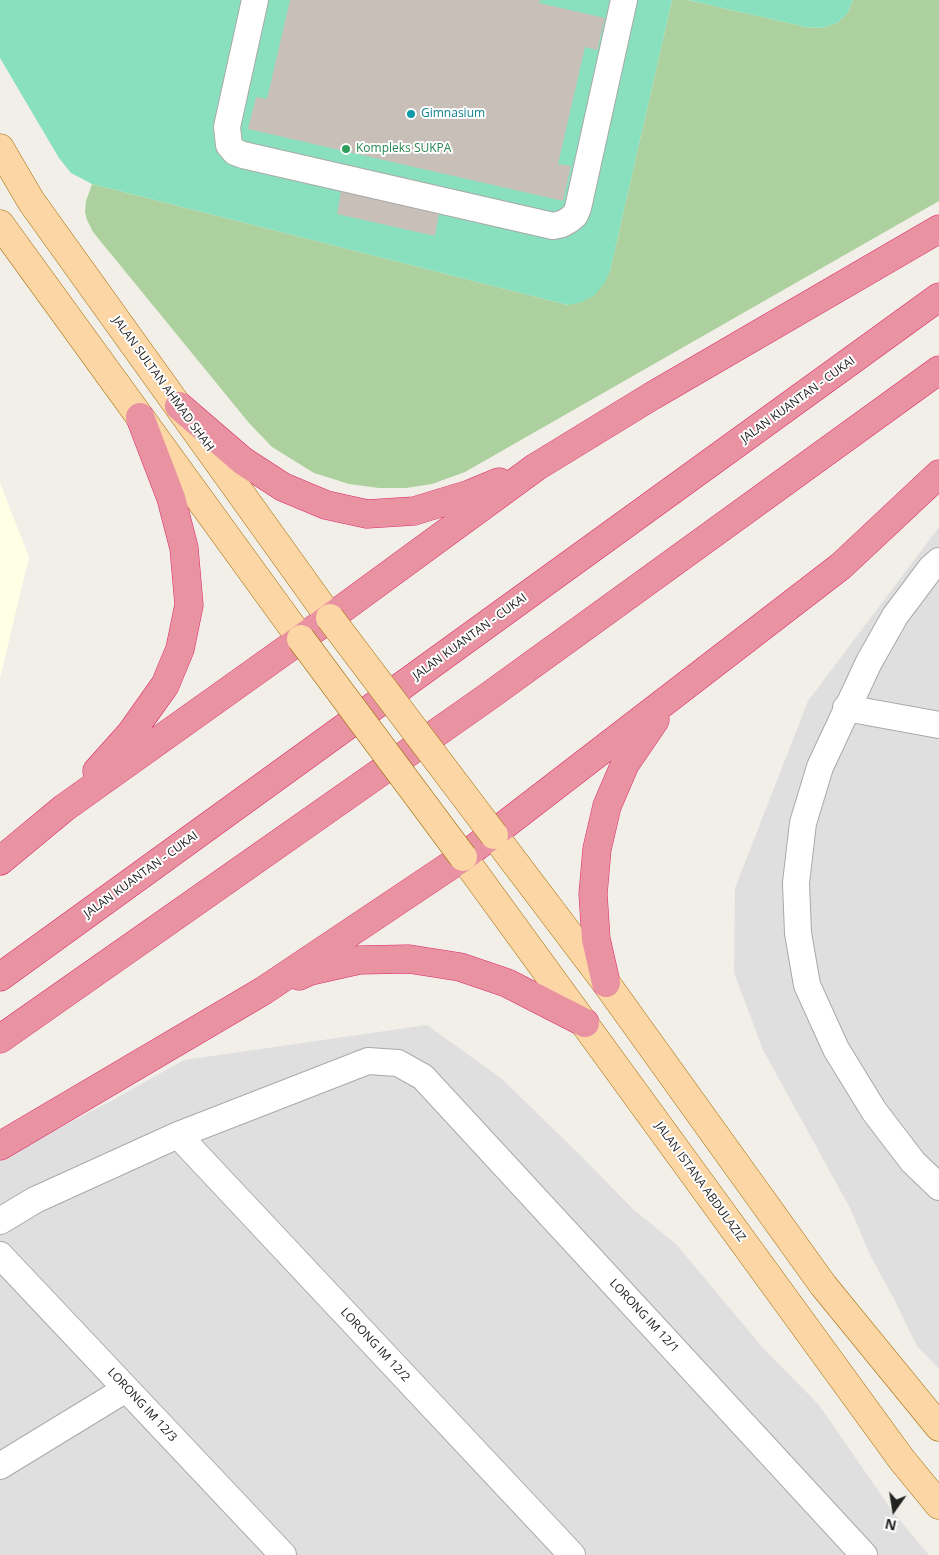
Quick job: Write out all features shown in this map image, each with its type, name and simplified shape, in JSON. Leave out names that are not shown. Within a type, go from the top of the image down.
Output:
[{"type":"highway","points":[[0,861],[64,808],[301,639],[536,467],[661,391],[939,229]]},
{"type":"highway","name":"JALAN KUANTAN - CUKAI","points":[[0,977],[939,297]]},
{"type":"highway","points":[[0,1039],[489,696],[939,370]]},
{"type":"highway","points":[[179,406],[243,461],[283,487],[326,505],[367,514],[414,511],[470,494],[536,467]]},
{"type":"highway","points":[[64,808],[131,733],[165,685],[180,649],[189,605],[184,548],[171,498],[140,417]]},
{"type":"highway","points":[[0,1146],[263,991],[494,835],[841,566],[939,474]]},
{"type":"highway","points":[[606,983],[596,939],[593,894],[597,849],[608,806],[625,764],[649,726],[678,692]]},
{"type":"highway","points":[[263,991],[310,971],[359,960],[409,959],[460,967],[507,983],[585,1023]]},
{"type":"main road","name":"JALAN SULTAN AHMAD SHAH","points":[[0,148],[31,201],[330,618],[494,835]]},
{"type":"main road","points":[[0,224],[301,639]]},
{"type":"main road","name":"JALAN ISTANA ABDULAZIZ","points":[[301,639],[585,1023],[902,1460],[939,1505]]},
{"type":"main road","points":[[494,835],[606,983],[823,1285],[939,1427]]},
{"type":"street","points":[[255,0],[227,127],[229,145],[235,152],[243,156],[553,226],[569,220],[578,208],[624,0]]},
{"type":"street","points":[[939,561],[931,568],[895,616],[846,708],[820,767],[803,823],[796,883],[798,933],[807,985],[836,1049],[874,1111],[913,1162],[939,1187]]},
{"type":"street","points":[[846,708],[939,725]]},
{"type":"street","name":"LORONG IM 12/1","points":[[0,1221],[35,1200],[178,1136],[368,1061],[398,1063],[423,1077],[864,1555]]},
{"type":"street","name":"LORONG IM 12/2","points":[[178,1136],[572,1555]]},
{"type":"street","name":"LORONG IM 12/3","points":[[0,1255],[283,1555]]},
{"type":"street","points":[[0,1466],[126,1389]]},
{"type":"shaded area","points":[[0,483],[29,557],[0,678]]},
{"type":"shaded area","points":[[939,527],[939,1369],[917,1346],[870,1255],[850,1208],[763,1050],[734,973],[735,888],[808,701]]},
{"type":"shaded area","points":[[427,1025],[502,1079],[634,1210],[676,1244],[764,1349],[819,1405],[893,1512],[929,1555],[0,1555],[0,1159],[111,1101],[184,1060]]},
{"type":"green space","name":"Kompleks SUKPA","points":[[0,0],[672,0],[610,271],[605,282],[595,295],[582,302],[568,305],[92,184],[71,173],[59,158],[0,58]]},
{"type":"green space","points":[[672,0],[688,0],[806,27],[822,28],[837,23],[847,14],[853,0],[939,0],[939,201],[465,472],[432,484],[406,488],[379,488],[349,484],[314,473],[272,447],[249,423],[93,232],[87,220],[85,212],[86,201],[92,184],[568,305],[610,271]]},
{"type":"green space","points":[[688,0],[853,0],[847,14],[837,23],[822,28],[806,27]]},
{"type":"building","name":"Gimnasium","points":[[290,0],[540,0],[539,3],[605,18],[597,50],[585,47],[558,164],[571,166],[563,201],[248,129],[256,97],[267,99]]},
{"type":"building","points":[[341,191],[439,213],[435,236],[337,214]]},
{"type":"place","name":"Gimnasium","points":[[411,114]]},
{"type":"place","name":"Kompleks SUKPA","points":[[346,149]]}]
